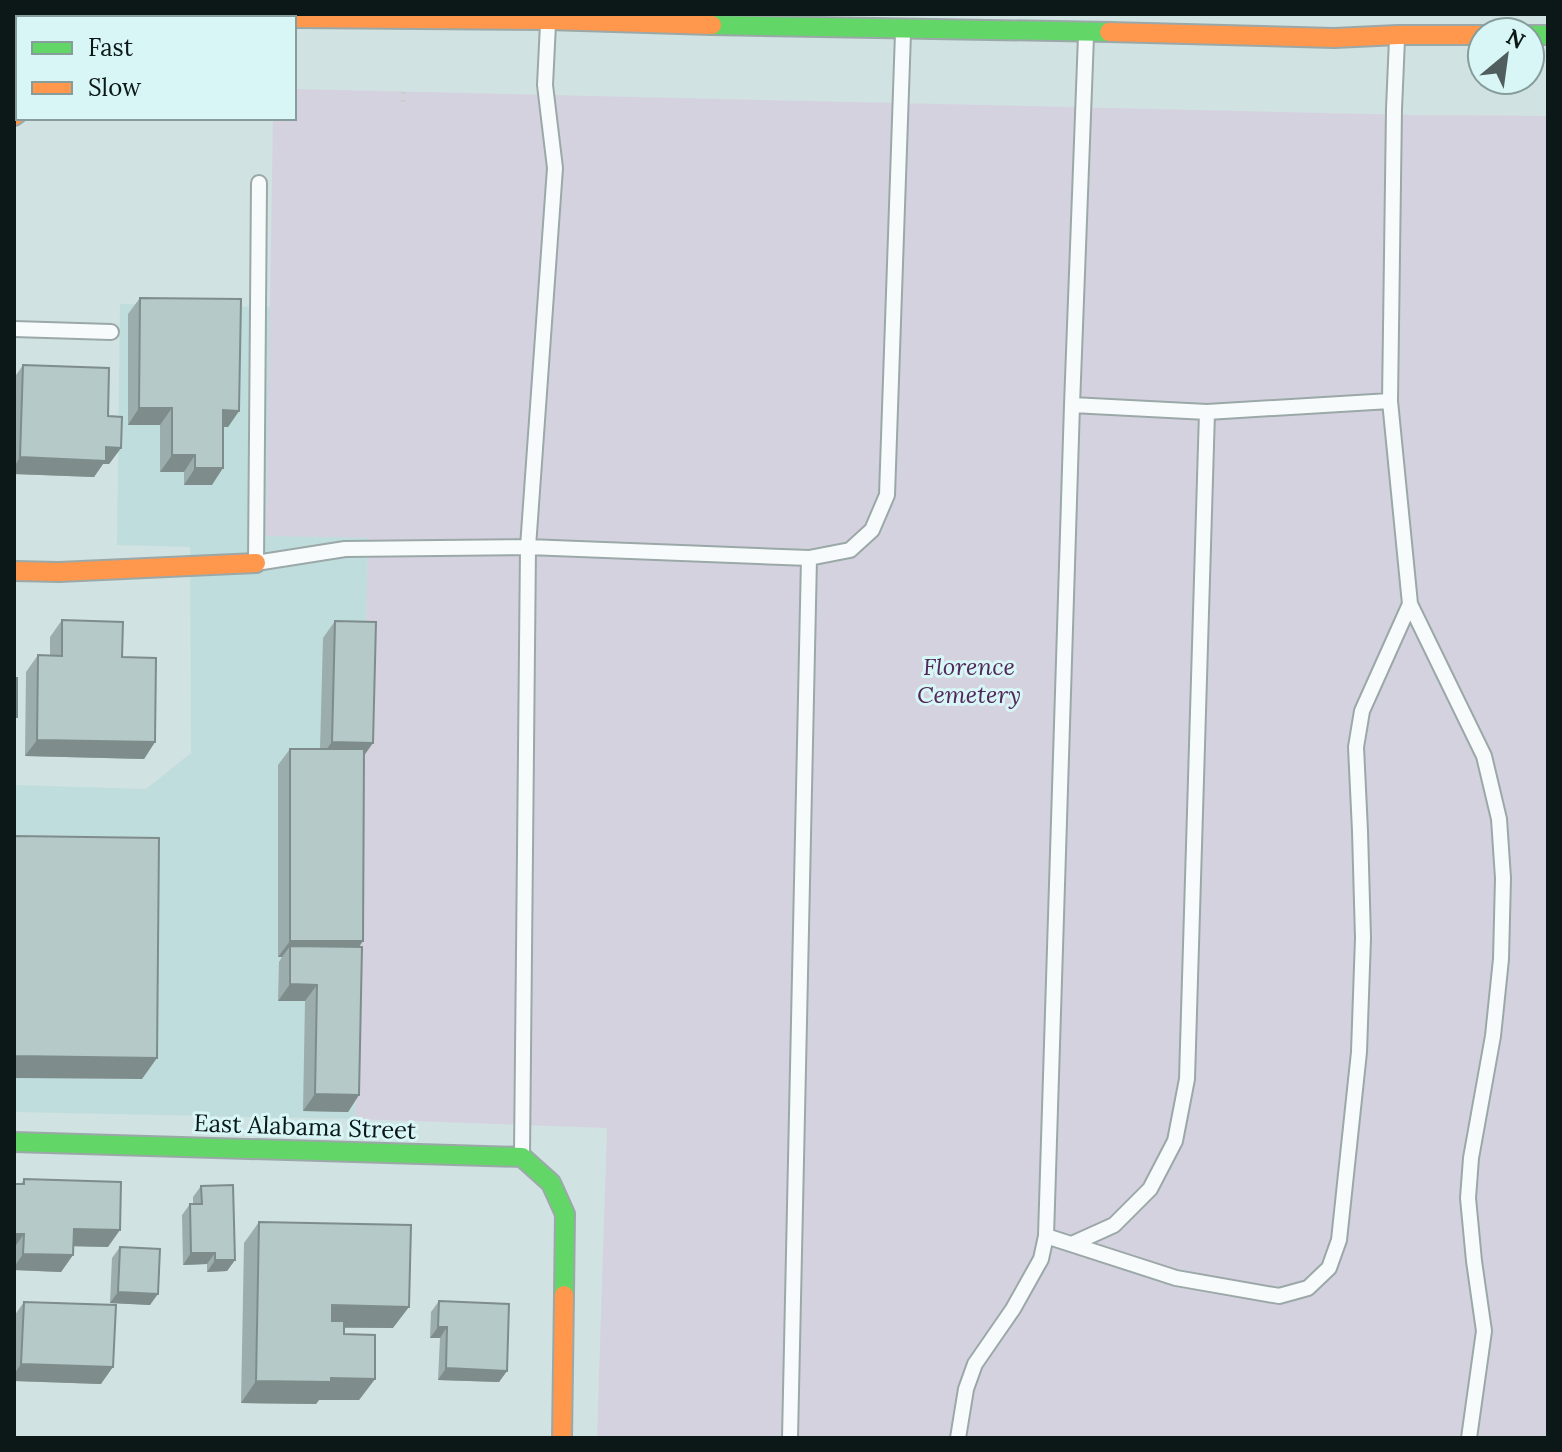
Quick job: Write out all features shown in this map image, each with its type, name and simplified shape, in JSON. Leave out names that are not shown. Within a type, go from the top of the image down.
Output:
[{"type":"main road","points":[[296,18],[412,16],[829,28],[1466,35]]},
{"type":"main road","points":[[14,571],[59,572],[256,563]]},
{"type":"main road","name":"East Alabama Street","points":[[14,1142],[522,1157]]},
{"type":"main road","points":[[522,1157],[551,1183],[565,1214],[562,1438]]},
{"type":"lane","points":[[522,1157],[528,547],[555,168],[545,85],[548,20]]},
{"type":"lane","points":[[259,183],[256,563],[345,549],[528,547],[809,558],[850,550],[872,530],[887,495],[903,29]]},
{"type":"lane","points":[[958,1438],[966,1389],[975,1364],[1013,1309],[1041,1259],[1046,1236],[1087,31]]},
{"type":"lane","points":[[1398,35],[1390,401],[1410,604],[1484,756],[1499,819],[1503,878],[1501,959],[1493,1036],[1471,1158],[1468,1198],[1484,1331],[1469,1438]]},
{"type":"lane","points":[[14,329],[111,332]]},
{"type":"lane","points":[[1072,405],[1207,412],[1390,401]]},
{"type":"lane","points":[[1072,1244],[1114,1225],[1150,1189],[1175,1141],[1187,1079],[1207,412]]},
{"type":"lane","points":[[790,1438],[809,558]]},
{"type":"lane","points":[[1046,1236],[1176,1278],[1279,1296],[1308,1288],[1329,1268],[1339,1240],[1359,1052],[1363,938],[1356,747],[1362,711],[1410,604]]},
{"type":"path","points":[[403,102],[404,86]]},
{"type":"shaded area","points":[[120,304],[271,307],[266,536],[368,537],[355,1119],[14,1112],[14,785],[146,789],[191,753],[190,547],[117,545]]},
{"type":"green space","name":"Florence Cemetery","points":[[296,89],[1548,116],[1548,1438],[597,1438],[607,1128],[355,1119],[368,538],[266,536],[273,120],[296,120]]},
{"type":"building","points":[[140,298],[241,299],[239,411],[223,410],[223,468],[195,468],[195,455],[172,455],[172,408],[139,408]]},
{"type":"building","points":[[23,365],[109,368],[108,416],[122,417],[121,448],[106,447],[106,461],[20,457]]},
{"type":"building","points":[[62,620],[123,622],[122,657],[156,658],[155,742],[37,740],[38,655],[62,656]]},
{"type":"building","points":[[335,621],[376,622],[373,743],[332,742]]},
{"type":"building","points":[[14,678],[17,678],[17,717],[14,717]]},
{"type":"building","points":[[290,749],[364,749],[363,941],[290,941]]},
{"type":"building","points":[[14,836],[159,838],[157,1058],[14,1056]]},
{"type":"building","points":[[290,946],[362,947],[359,1095],[315,1094],[317,985],[290,984]]},
{"type":"building","points":[[24,1179],[121,1182],[120,1230],[74,1229],[73,1255],[23,1254],[24,1234],[14,1234],[14,1184],[24,1184]]},
{"type":"building","points":[[233,1185],[235,1260],[215,1260],[215,1253],[191,1253],[190,1204],[202,1204],[201,1186]]},
{"type":"building","points":[[259,1222],[411,1225],[409,1307],[332,1305],[332,1321],[344,1321],[344,1334],[375,1335],[375,1379],[256,1381]]},
{"type":"building","points":[[120,1247],[160,1249],[158,1294],[118,1292]]},
{"type":"building","points":[[439,1301],[509,1304],[507,1371],[446,1368],[447,1327],[438,1327]]},
{"type":"building","points":[[24,1302],[116,1305],[113,1367],[21,1364]]},
{"type":"traffic: fast","points":[[712,25],[1109,32]]},
{"type":"traffic: fast","points":[[14,1142],[522,1157],[551,1183],[565,1214],[564,1295]]},
{"type":"traffic: slow","points":[[296,18],[712,25]]},
{"type":"traffic: slow","points":[[1109,32],[1334,38],[1466,35]]},
{"type":"traffic: slow","points":[[14,571],[59,572],[256,563]]},
{"type":"traffic: slow","points":[[562,1438],[564,1295]]}]
